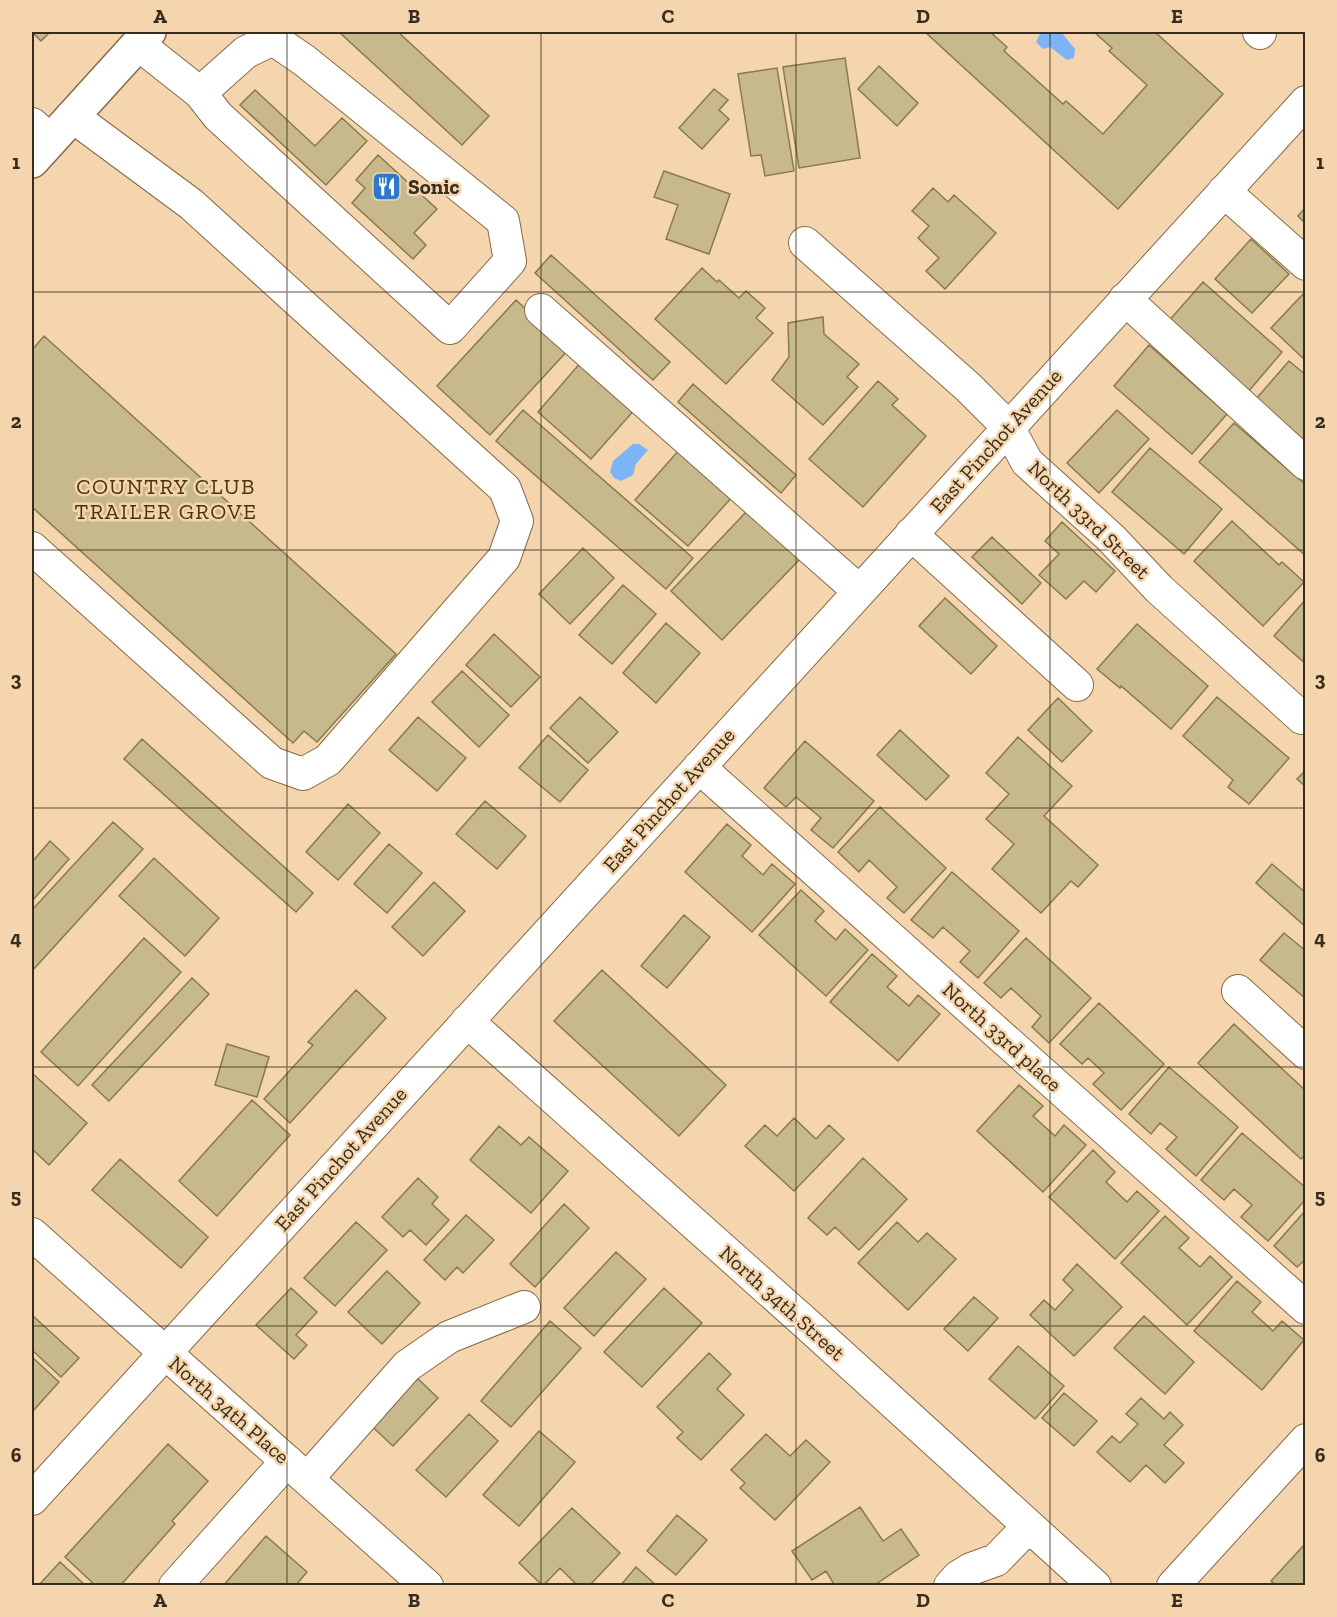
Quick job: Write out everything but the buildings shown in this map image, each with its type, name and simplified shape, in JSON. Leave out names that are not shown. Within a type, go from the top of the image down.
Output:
[{"type":"main road","points":[[38,141],[72,116],[143,38]]},
{"type":"street","points":[[143,38],[200,93],[218,116],[450,328],[510,261],[503,221],[305,61],[273,39],[246,52],[200,93]]},
{"type":"street","name":"East Pinchot Avenue","points":[[32,1499],[1305,102]]},
{"type":"street","points":[[32,548],[272,764],[303,774],[328,760],[504,558],[517,521],[505,489],[191,204],[72,116]]},
{"type":"street","points":[[1224,191],[1305,264]]},
{"type":"street","name":"North 33rd Street","points":[[805,243],[968,387],[1008,428],[1026,462],[1112,538],[1159,589],[1302,718]]},
{"type":"street","points":[[1125,299],[1305,464]]},
{"type":"street","points":[[541,310],[859,591]]},
{"type":"street","points":[[911,534],[1077,685]]},
{"type":"street","name":"North 33rd place","points":[[699,767],[1305,1308]]},
{"type":"street","points":[[1238,991],[1305,1053]]},
{"type":"street","name":"North 34th Street","points":[[467,1021],[810,1327],[1095,1586]]},
{"type":"street","name":"North 34th Place","points":[[32,1234],[427,1586]]},
{"type":"street","points":[[175,1586],[406,1366],[449,1337],[524,1307]]},
{"type":"street","points":[[1173,1586],[1305,1440]]},
{"type":"street","points":[[950,1586],[958,1577],[971,1569],[996,1560],[1029,1526]]},
{"type":"water","points":[[1041,32],[1061,32],[1075,49],[1074,58],[1067,60],[1050,47],[1043,49],[1036,42]]},
{"type":"water","points":[[633,444],[639,444],[648,450],[636,464],[633,475],[621,481],[614,478],[610,472],[613,461]]},
{"type":"place","name":"Sonic","points":[[387,187]]},
{"type":"district","name":"COUNTRY CLUB TRAILER GROVE","points":[[166,498]]}]
